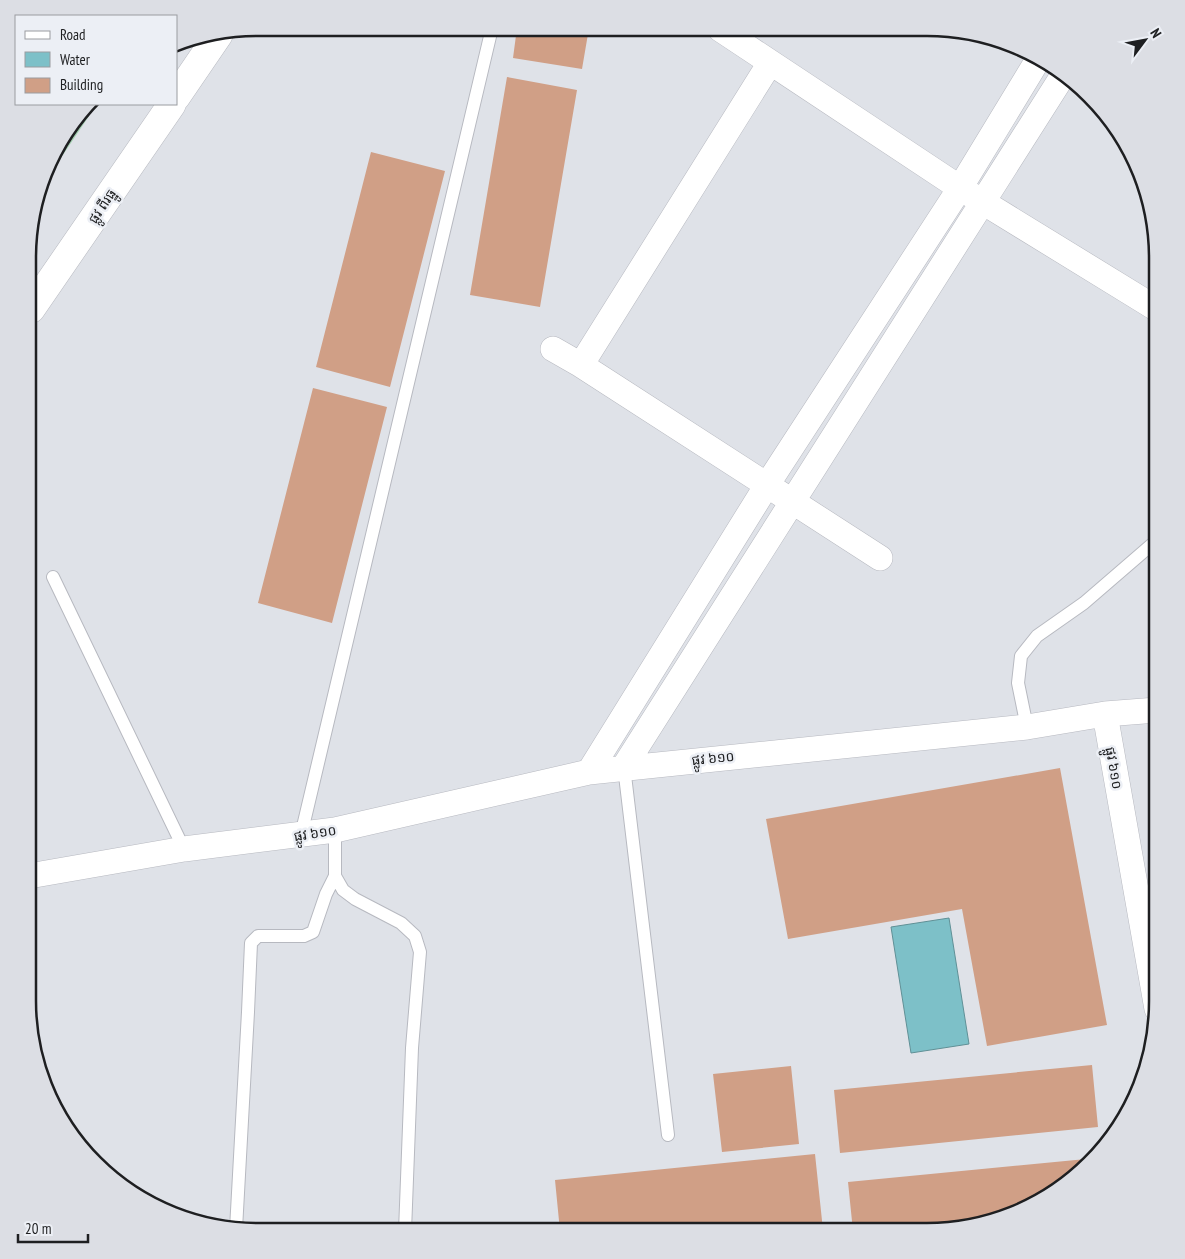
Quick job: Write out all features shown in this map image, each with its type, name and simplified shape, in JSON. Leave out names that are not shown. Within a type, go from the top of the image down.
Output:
[{"type":"street","points":[[730,36],[960,188],[1149,304]]},
{"type":"street","points":[[178,94],[214,41]]},
{"type":"street","points":[[581,365],[770,63]]},
{"type":"street","points":[[589,772],[767,485],[960,188],[1035,64]]},
{"type":"street","points":[[624,767],[984,203],[1060,81]]},
{"type":"street","name":"ផ្លូវ ពីរធ្នូ","points":[[36,302],[171,105]]},
{"type":"street","points":[[553,349],[581,365],[880,558]]},
{"type":"street","points":[[1105,714],[1149,711]]},
{"type":"street","name":"ផ្លូវ ៦១០","points":[[36,875],[184,849],[335,830],[589,772],[1027,727],[1105,714],[1149,964]]},
{"type":"lane","points":[[301,835],[490,36]]},
{"type":"lane","points":[[1027,727],[1018,683],[1021,656],[1037,636],[1084,603],[1149,547]]},
{"type":"lane","points":[[53,577],[184,849]]},
{"type":"lane","points":[[624,767],[668,1135]]},
{"type":"lane","points":[[236,1221],[250,943],[258,936],[304,936],[313,932],[326,894],[335,876],[335,830]]},
{"type":"lane","points":[[335,876],[343,890],[355,899],[401,923],[415,936],[420,952],[412,1048],[405,1223]]},
{"type":"green space","points":[[89,116],[58,162],[82,123]]},
{"type":"water","points":[[949,918],[969,1044],[911,1053],[891,927]]},
{"type":"building","points":[[516,36],[588,36],[582,69],[513,58]]},
{"type":"building","points":[[507,77],[577,90],[540,307],[470,295]]},
{"type":"building","points":[[371,152],[445,171],[390,387],[316,367]]},
{"type":"building","points":[[313,388],[387,407],[332,623],[258,603]]},
{"type":"building","points":[[1060,768],[1107,1025],[987,1046],[962,909],[788,939],[766,819]]},
{"type":"building","points":[[1092,1065],[1098,1127],[840,1153],[834,1090]]},
{"type":"building","points":[[791,1066],[799,1144],[722,1152],[713,1074]]},
{"type":"building","points":[[815,1154],[822,1223],[559,1223],[555,1180]]},
{"type":"building","points":[[1083,1159],[1062,1177],[1025,1200],[998,1211],[955,1221],[852,1223],[848,1182]]}]
